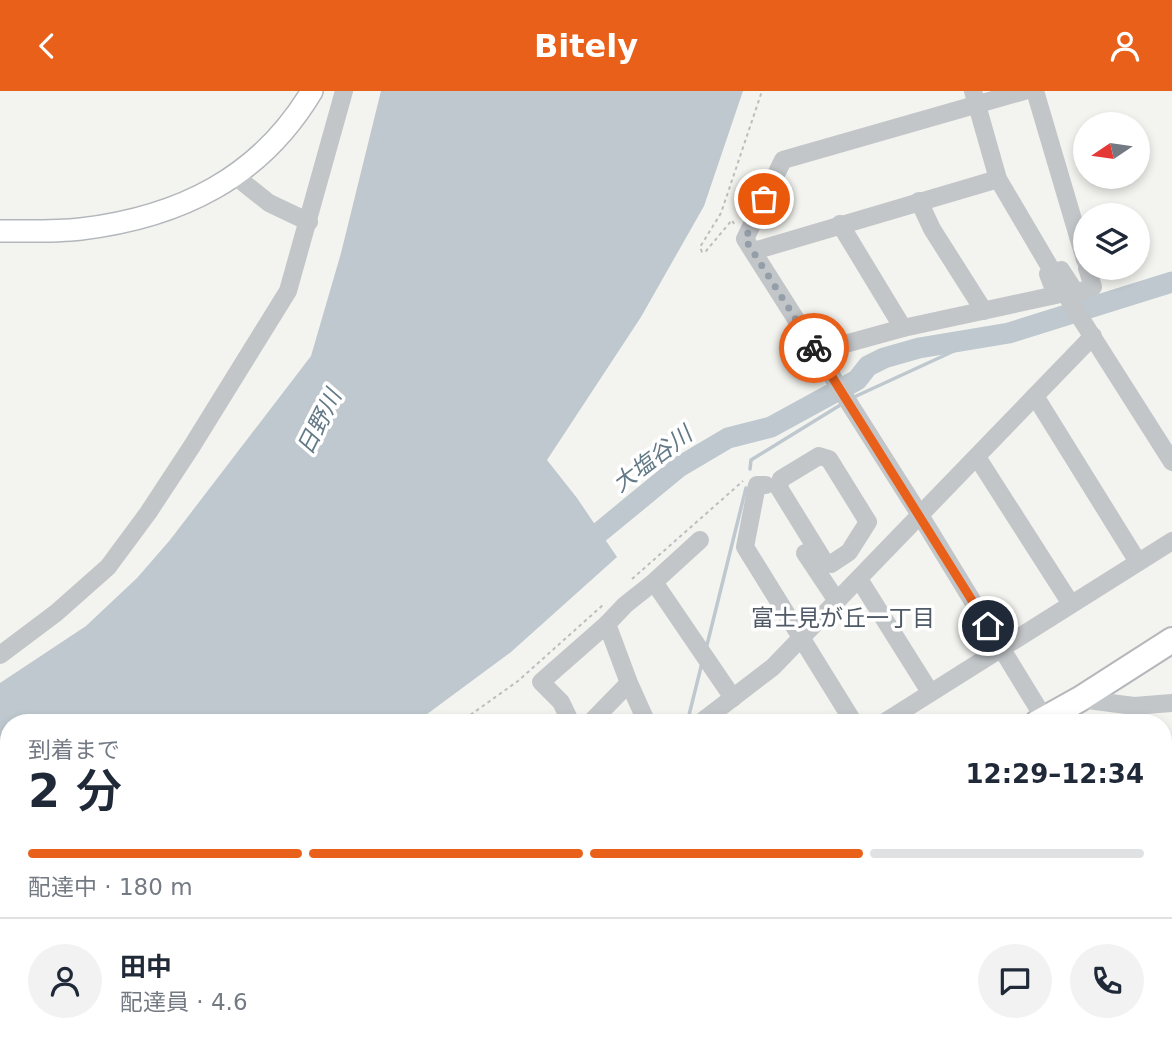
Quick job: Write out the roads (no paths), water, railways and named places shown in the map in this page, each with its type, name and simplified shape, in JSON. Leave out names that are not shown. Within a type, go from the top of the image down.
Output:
[{"type":"highway","points":[[1053,714],[1172,641]]},
{"type":"main road","points":[[0,231],[78,229],[129,221],[176,207],[251,165],[295,119],[312,91]]},
{"type":"street","points":[[0,655],[56,613],[108,567],[148,513],[288,291],[344,91]]},
{"type":"street","points":[[749,245],[783,160],[975,97],[1024,91]]},
{"type":"street","points":[[1035,91],[1073,219]]},
{"type":"street","points":[[975,97],[998,179],[1071,303],[1172,462]]},
{"type":"street","points":[[235,176],[269,203],[309,222]]},
{"type":"street","points":[[749,245],[840,224],[998,179]]},
{"type":"street","points":[[919,201],[932,229],[984,311]]},
{"type":"street","points":[[840,224],[903,328]]},
{"type":"street","points":[[749,245],[920,515],[1001,648],[1037,714]]},
{"type":"street","points":[[791,312],[807,324],[820,342],[828,347],[1056,295],[1047,276],[1053,272],[1061,270],[1076,293],[1093,287],[1091,280]]},
{"type":"street","points":[[713,714],[763,676],[1093,336]]},
{"type":"street","points":[[1035,396],[1138,562]]},
{"type":"street","points":[[819,456],[829,459],[869,522],[849,552],[838,561],[831,564],[824,561],[779,488],[781,479],[819,456]]},
{"type":"street","points":[[976,457],[1071,604]]},
{"type":"street","points":[[762,485],[745,547],[848,714]]},
{"type":"street","points":[[567,714],[561,702],[541,683],[700,540]]},
{"type":"street","points":[[897,714],[1172,541]]},
{"type":"street","points":[[805,553],[837,601]]},
{"type":"street","points":[[838,561],[856,581],[930,692]]},
{"type":"street","points":[[654,582],[733,698]]},
{"type":"street","points":[[607,624],[643,714]]},
{"type":"street","points":[[599,714],[629,683]]},
{"type":"street","points":[[1080,699],[1135,714],[1172,703]]},
{"type":"water","name":"日野川","points":[[381,91],[743,91],[704,206],[641,317],[547,460],[617,557],[511,652],[427,714],[0,714],[0,683],[86,626],[137,578],[170,540],[311,356],[341,253]]},
{"type":"waterway","name":"大塩谷川","points":[[578,550],[679,467],[728,438],[771,427],[857,380],[868,366],[884,358],[919,348],[1009,333],[1172,282]]},
{"type":"waterway","points":[[852,398],[980,339]]},
{"type":"waterway","points":[[750,469],[751,460],[842,404]]},
{"type":"waterway","points":[[706,649],[746,488]]},
{"type":"waterway","points":[[689,714],[702,663]]},
{"type":"district","name":"富士見が丘一丁目","points":[[843,618]]}]
